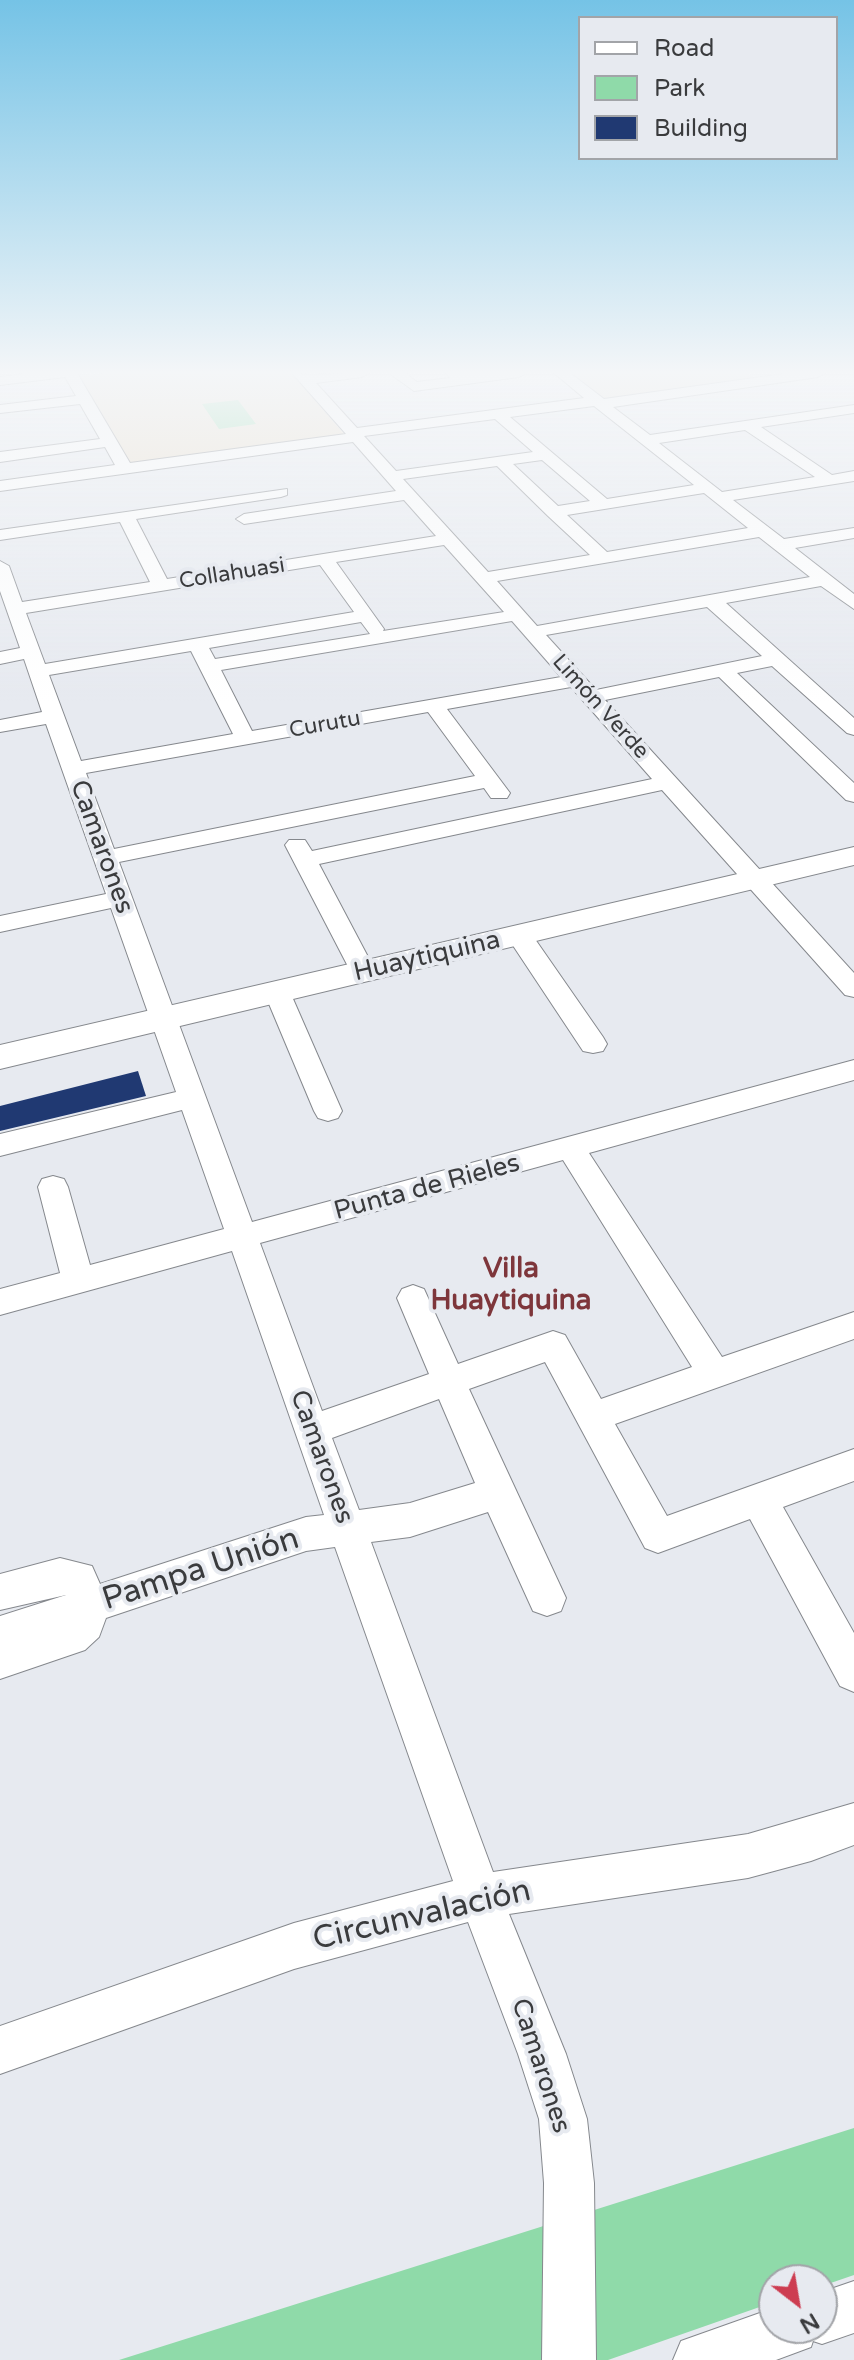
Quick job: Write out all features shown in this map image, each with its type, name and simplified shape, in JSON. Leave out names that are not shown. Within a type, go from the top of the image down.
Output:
[{"type":"main road","name":"Huaytiquina","points":[[0,1057],[854,856]]},
{"type":"street","points":[[0,486],[21,483]]},
{"type":"street","points":[[274,483],[295,511]]},
{"type":"street","name":"Limón Verde","points":[[398,483],[854,989]]},
{"type":"street","points":[[524,483],[603,558]]},
{"type":"street","points":[[578,483],[603,504]]},
{"type":"street","points":[[703,483],[854,603]]},
{"type":"street","points":[[554,512],[799,483]]},
{"type":"street","points":[[0,535],[281,492]]},
{"type":"street","points":[[222,522],[408,494]]},
{"type":"street","points":[[126,516],[143,534],[161,586]]},
{"type":"street","points":[[484,578],[763,531]]},
{"type":"street","points":[[781,545],[854,533]]},
{"type":"street","name":"Collahuasi","points":[[9,601],[161,586],[449,539]]},
{"type":"street","points":[[325,559],[381,637]]},
{"type":"street","name":"Camarones","points":[[0,566],[9,601],[54,716],[480,1896],[542,2054],[563,2119],[569,2183],[569,2360]]},
{"type":"street","points":[[533,632],[826,580]]},
{"type":"street","points":[[711,600],[854,729]]},
{"type":"street","points":[[209,666],[517,615]]},
{"type":"street","points":[[0,658],[34,662],[197,644],[366,616]]},
{"type":"street","points":[[197,644],[246,739]]},
{"type":"street","points":[[591,697],[776,659]]},
{"type":"street","points":[[723,670],[854,795]]},
{"type":"street","name":"Curutu","points":[[73,769],[576,680]]},
{"type":"street","points":[[433,705],[515,814]]},
{"type":"street","points":[[0,726],[54,716]]},
{"type":"street","points":[[807,750],[854,741]]},
{"type":"street","points":[[105,858],[489,780]]},
{"type":"street","points":[[305,860],[667,782]]},
{"type":"street","points":[[285,822],[363,972]]},
{"type":"street","points":[[0,924],[119,899]]},
{"type":"street","points":[[519,935],[593,1044]]},
{"type":"street","points":[[277,992],[328,1111]]},
{"type":"street","name":"Punta de Rieles","points":[[0,1302],[571,1148],[850,1077]]},
{"type":"street","points":[[0,1145],[191,1098]]},
{"type":"street","points":[[571,1148],[714,1373]]},
{"type":"street","points":[[53,1187],[78,1281]]},
{"type":"street","points":[[413,1298],[497,1493],[547,1598]]},
{"type":"street","points":[[592,1417],[854,1325]]},
{"type":"street","points":[[311,1430],[553,1345],[658,1536],[854,1465]]},
{"type":"street","name":"Pampa Unión","points":[[0,1635],[306,1534],[410,1520],[497,1493]]},
{"type":"street","points":[[759,1500],[854,1672]]},
{"type":"street","points":[[0,1592],[60,1576],[79,1579],[90,1606],[85,1624],[71,1637],[0,1660]]},
{"type":"street","name":"Circunvalación","points":[[0,2050],[294,1946],[480,1896],[748,1856],[854,1824]]},
{"type":"street","points":[[700,2360],[758,2340]]},
{"type":"green space","points":[[854,2128],[854,2275],[838,2280],[838,2264],[758,2264],[758,2308],[608,2360],[119,2360]]},
{"type":"building","points":[[138,1071],[146,1096],[0,1131],[0,1106]]},
{"type":"district","name":"Villa Huaytiquina","points":[[511,1286]]}]
